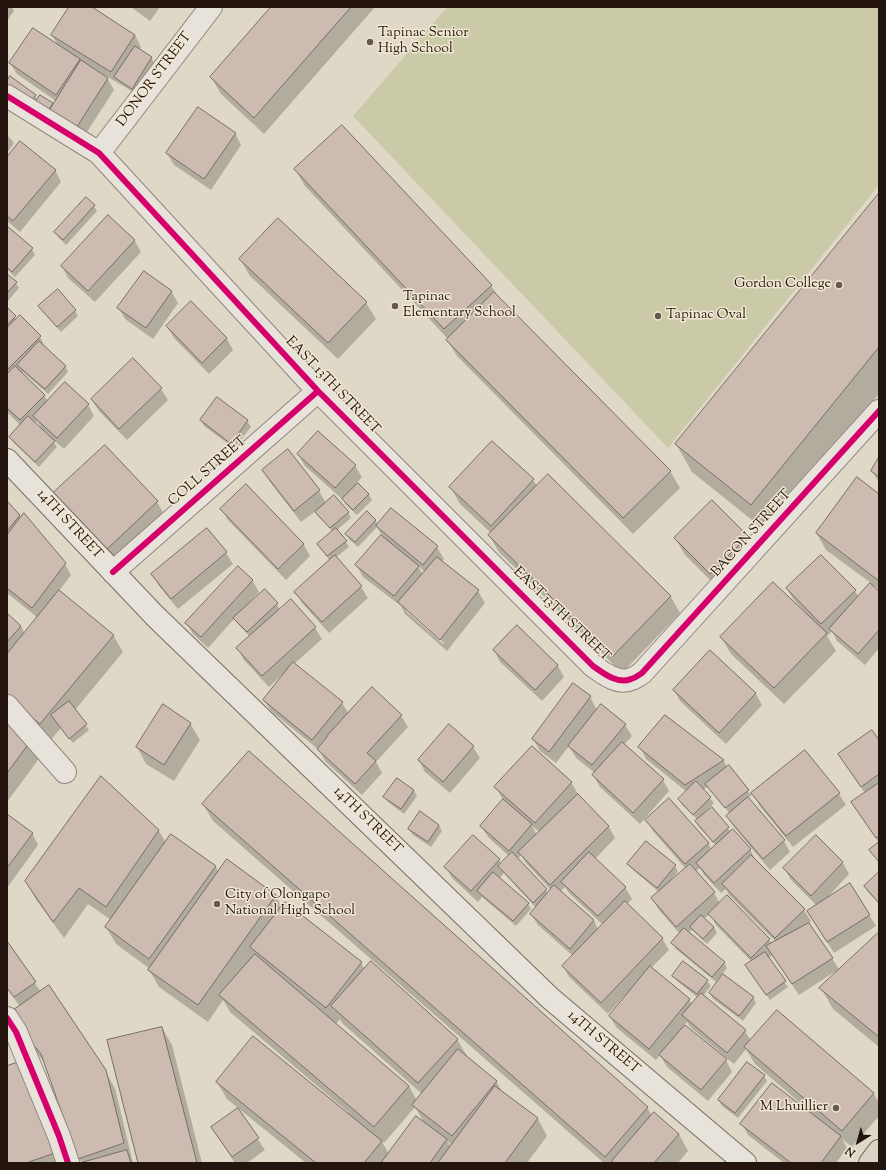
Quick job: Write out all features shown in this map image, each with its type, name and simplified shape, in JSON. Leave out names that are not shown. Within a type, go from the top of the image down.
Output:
[{"type":"main road","points":[[870,1163],[879,1152]]},
{"type":"street","name":"DONOR STREET","points":[[99,153],[211,7]]},
{"type":"street","name":"EAST 13TH STREET","points":[[7,96],[99,153],[318,391],[593,666],[609,677],[621,680],[630,680],[642,672]]},
{"type":"street","name":"COLL STREET","points":[[113,572],[318,391]]},
{"type":"street","name":"BACON STREET","points":[[642,672],[879,411]]},
{"type":"street","name":"14TH STREET","points":[[7,460],[155,616],[550,998],[745,1163]]},
{"type":"street","points":[[7,706],[65,772]]},
{"type":"street","points":[[7,1018],[16,1032],[59,1136],[68,1163]]},
{"type":"green space","name":"Tapinac Oval","points":[[447,7],[879,7],[879,185],[668,448],[353,116]]},
{"type":"building","points":[[69,7],[92,7],[135,35],[111,72],[51,35]]},
{"type":"building","points":[[271,7],[351,7],[254,118],[210,77]]},
{"type":"building","points":[[33,28],[80,59],[56,95],[9,63]]},
{"type":"building","points":[[135,46],[152,57],[132,89],[114,77]]},
{"type":"building","points":[[81,60],[108,78],[73,133],[46,116]]},
{"type":"building","points":[[10,76],[36,95],[27,107],[7,93],[7,81]]},
{"type":"building","points":[[40,95],[53,103],[44,118],[31,109]]},
{"type":"building","points":[[198,107],[236,133],[204,179],[166,153]]},
{"type":"building","points":[[342,125],[492,285],[444,329],[294,169]]},
{"type":"building","points":[[20,141],[56,170],[13,221],[7,216],[7,157]]},
{"type":"building","name":"Gordon College","points":[[879,193],[879,347],[751,505],[675,444]]},
{"type":"building","points":[[86,197],[95,205],[63,240],[54,232]]},
{"type":"building","points":[[108,215],[135,240],[88,291],[61,266]]},
{"type":"building","points":[[278,218],[367,302],[328,343],[239,259]]},
{"type":"building","points":[[7,226],[33,248],[12,272],[7,267]]},
{"type":"building","points":[[144,271],[172,291],[146,328],[117,308]]},
{"type":"building","points":[[7,274],[17,282],[7,293]]},
{"type":"building","points":[[58,289],[76,310],[57,327],[38,306]]},
{"type":"building","points":[[494,292],[671,471],[623,518],[446,340]]},
{"type":"building","points":[[191,301],[227,338],[202,363],[166,326]]},
{"type":"building","points":[[7,307],[16,316],[7,325]]},
{"type":"building","points":[[20,315],[41,336],[7,370],[7,328]]},
{"type":"building","points":[[39,341],[66,366],[45,389],[17,365]]},
{"type":"building","points":[[133,358],[162,388],[119,429],[91,399]]},
{"type":"building","points":[[15,366],[45,395],[20,420],[7,408],[7,374]]},
{"type":"building","points":[[65,382],[89,404],[57,438],[33,416]]},
{"type":"building","points":[[217,397],[248,420],[231,444],[200,420]]},
{"type":"building","points":[[28,416],[55,441],[35,462],[9,437]]},
{"type":"building","points":[[318,431],[356,465],[335,488],[297,454]]},
{"type":"building","points":[[492,441],[534,479],[491,526],[449,487]]},
{"type":"building","points":[[105,445],[158,501],[105,551],[52,494]]},
{"type":"building","points":[[288,449],[320,490],[294,511],[262,470]]},
{"type":"building","points":[[879,457],[879,477],[871,471]]},
{"type":"building","points":[[548,474],[671,596],[612,657],[488,535]]},
{"type":"building","points":[[857,477],[879,494],[879,581],[816,533]]},
{"type":"building","points":[[358,483],[369,494],[353,510],[342,499]]},
{"type":"building","points":[[246,484],[304,544],[278,569],[220,509]]},
{"type":"building","points":[[334,495],[349,512],[330,528],[315,512]]},
{"type":"building","points":[[712,500],[748,536],[710,574],[674,538]]},
{"type":"building","points":[[7,501],[20,515],[7,531]]},
{"type":"building","points":[[391,508],[438,546],[423,565],[376,526]]},
{"type":"building","points":[[367,511],[376,520],[355,542],[345,534]]},
{"type":"building","points":[[24,513],[66,563],[32,608],[7,588],[7,535]]},
{"type":"building","points":[[207,528],[227,552],[171,599],[151,574]]},
{"type":"building","points":[[336,528],[347,541],[327,556],[317,544]]},
{"type":"building","points":[[381,535],[419,566],[394,596],[355,565]]},
{"type":"building","points":[[335,555],[362,586],[322,622],[294,592]]},
{"type":"building","points":[[821,555],[856,590],[821,624],[786,588]]},
{"type":"building","points":[[437,557],[479,590],[440,640],[398,602]]},
{"type":"building","points":[[238,566],[253,580],[201,637],[185,623]]},
{"type":"building","points":[[773,582],[827,633],[774,688],[720,637]]},
{"type":"building","points":[[870,583],[879,591],[879,630],[858,654],[829,629]]},
{"type":"building","points":[[265,589],[278,603],[247,632],[233,618]]},
{"type":"building","points":[[59,590],[114,635],[40,724],[7,697],[7,654]]},
{"type":"building","points":[[291,599],[316,627],[262,676],[236,648]]},
{"type":"building","points":[[7,613],[21,626],[7,642]]},
{"type":"building","points":[[517,625],[558,665],[535,690],[493,650]]},
{"type":"building","points":[[710,650],[756,693],[719,733],[673,690]]},
{"type":"building","points":[[293,662],[343,702],[312,740],[263,700]]},
{"type":"building","points":[[573,683],[591,696],[549,752],[532,739]]},
{"type":"building","points":[[372,687],[402,715],[367,753],[376,761],[355,784],[317,749]]},
{"type":"building","points":[[69,701],[87,724],[69,739],[51,715]]},
{"type":"building","points":[[163,704],[191,723],[164,765],[136,747]]},
{"type":"building","points":[[601,704],[626,724],[592,765],[568,746]]},
{"type":"building","points":[[7,712],[33,738],[7,773]]},
{"type":"building","points":[[665,715],[724,760],[685,785],[638,747]]},
{"type":"building","points":[[449,724],[474,746],[443,782],[418,760]]},
{"type":"building","points":[[872,730],[879,740],[879,774],[861,787],[838,754]]},
{"type":"building","points":[[622,742],[664,779],[633,813],[592,775]]},
{"type":"building","points":[[532,746],[572,782],[535,823],[494,787]]},
{"type":"building","points":[[805,750],[840,793],[786,836],[751,793]]},
{"type":"building","points":[[249,751],[648,1107],[605,1157],[202,804]]},
{"type":"building","points":[[729,765],[749,790],[725,808],[705,784]]},
{"type":"building","points":[[101,776],[159,830],[106,907],[79,888],[53,922],[25,881]]},
{"type":"building","points":[[397,778],[414,790],[401,809],[383,797]]},
{"type":"building","points":[[696,781],[711,797],[693,815],[678,799]]},
{"type":"building","points":[[879,783],[879,836],[876,838],[851,802]]},
{"type":"building","points":[[578,794],[609,826],[550,885],[518,852]]},
{"type":"building","points":[[748,797],[785,840],[763,859],[726,816]]},
{"type":"building","points":[[669,798],[709,843],[685,864],[645,820]]},
{"type":"building","points":[[503,799],[532,824],[509,851],[480,826]]},
{"type":"building","points":[[712,807],[729,827],[713,842],[695,821]]},
{"type":"building","points":[[420,811],[439,825],[428,842],[408,829]]},
{"type":"building","points":[[7,814],[33,833],[7,868]]},
{"type":"building","points":[[733,829],[751,849],[714,883],[696,863]]},
{"type":"building","points":[[171,834],[216,866],[149,959],[105,927]]},
{"type":"building","points":[[473,835],[500,859],[471,891],[444,867]]},
{"type":"building","points":[[816,835],[843,862],[811,896],[783,868]]},
{"type":"building","points":[[646,841],[676,865],[657,888],[627,864]]},
{"type":"building","points":[[879,842],[879,862],[869,850]]},
{"type":"building","points":[[512,852],[547,889],[533,903],[498,866]]},
{"type":"building","points":[[589,852],[626,887],[598,916],[561,882]]},
{"type":"building","points":[[751,855],[805,909],[775,938],[722,884]]},
{"type":"building","points":[[227,859],[276,895],[198,1005],[148,970]]},
{"type":"building","points":[[690,864],[715,892],[676,927],[651,898]]},
{"type":"building","points":[[493,872],[529,903],[513,921],[477,891]]},
{"type":"building","points":[[878,873],[879,874],[879,903],[864,886]]},
{"type":"building","points":[[850,883],[870,915],[827,942],[807,911]]},
{"type":"building","points":[[554,885],[594,920],[570,949],[530,914]]},
{"type":"building","points":[[727,895],[770,939],[751,958],[708,914]]},
{"type":"building","points":[[625,901],[663,938],[601,1003],[562,966]]},
{"type":"building","points":[[285,902],[362,962],[326,1008],[250,947]]},
{"type":"building","points":[[701,915],[714,927],[703,939],[690,927]]},
{"type":"building","points":[[809,923],[833,958],[792,984],[766,946]]},
{"type":"building","points":[[684,928],[725,962],[712,977],[671,943]]},
{"type":"building","points":[[879,932],[879,1037],[819,988]]},
{"type":"building","points":[[7,941],[36,982],[14,997],[7,988]]},
{"type":"building","points":[[765,952],[786,981],[766,995],[745,965]]},
{"type":"building","points":[[255,954],[409,1086],[374,1127],[219,995]]},
{"type":"building","points":[[371,961],[458,1039],[418,1083],[331,1006]]},
{"type":"building","points":[[683,961],[708,980],[697,994],[672,976]]},
{"type":"building","points":[[650,966],[690,999],[649,1049],[609,1016]]},
{"type":"building","points":[[723,974],[754,997],[739,1016],[709,993]]},
{"type":"building","points":[[49,985],[106,1070],[124,1143],[78,1159],[41,1054],[8,1014]]},
{"type":"building","points":[[701,993],[746,1030],[727,1053],[682,1015]]},
{"type":"building","points":[[777,1010],[874,1093],[842,1131],[744,1047]]},
{"type":"building","points":[[685,1025],[727,1059],[701,1090],[659,1055]]},
{"type":"building","points":[[162,1027],[197,1163],[138,1163],[107,1040]]},
{"type":"building","points":[[253,1036],[382,1141],[364,1163],[316,1163],[216,1082]]},
{"type":"building","points":[[458,1049],[497,1081],[452,1136],[412,1105]]},
{"type":"building","points":[[26,1060],[58,1152],[26,1163],[7,1163],[7,1066]]},
{"type":"building","points":[[747,1062],[765,1075],[735,1113],[718,1100]]},
{"type":"building","points":[[772,1083],[841,1136],[821,1163],[791,1163],[740,1124]]},
{"type":"building","points":[[495,1086],[538,1118],[505,1163],[438,1163]]},
{"type":"building","points":[[238,1108],[259,1138],[232,1157],[211,1127]]},
{"type":"building","points":[[654,1112],[679,1134],[654,1163],[614,1163],[612,1161]]},
{"type":"building","points":[[416,1116],[447,1139],[430,1163],[381,1163]]},
{"type":"building","points":[[127,1150],[131,1163],[80,1163]]},
{"type":"cycle path","points":[[7,96],[99,153],[318,391],[593,666],[606,675],[616,679],[626,680],[634,678],[642,673],[879,411]]},
{"type":"cycle path","points":[[113,572],[318,391]]},
{"type":"cycle path","points":[[7,1018],[16,1032],[59,1136],[68,1163]]},
{"type":"place","name":"Tapinac Senior High School","points":[[370,42]]},
{"type":"place","name":"Gordon College","points":[[839,285]]},
{"type":"place","name":"Tapinac Elementary School","points":[[395,306]]},
{"type":"place","name":"Tapinac Oval","points":[[658,316]]},
{"type":"place","name":"City of Olongapo National High School","points":[[217,904]]},
{"type":"place","name":"M Lhuillier","points":[[836,1108]]}]
